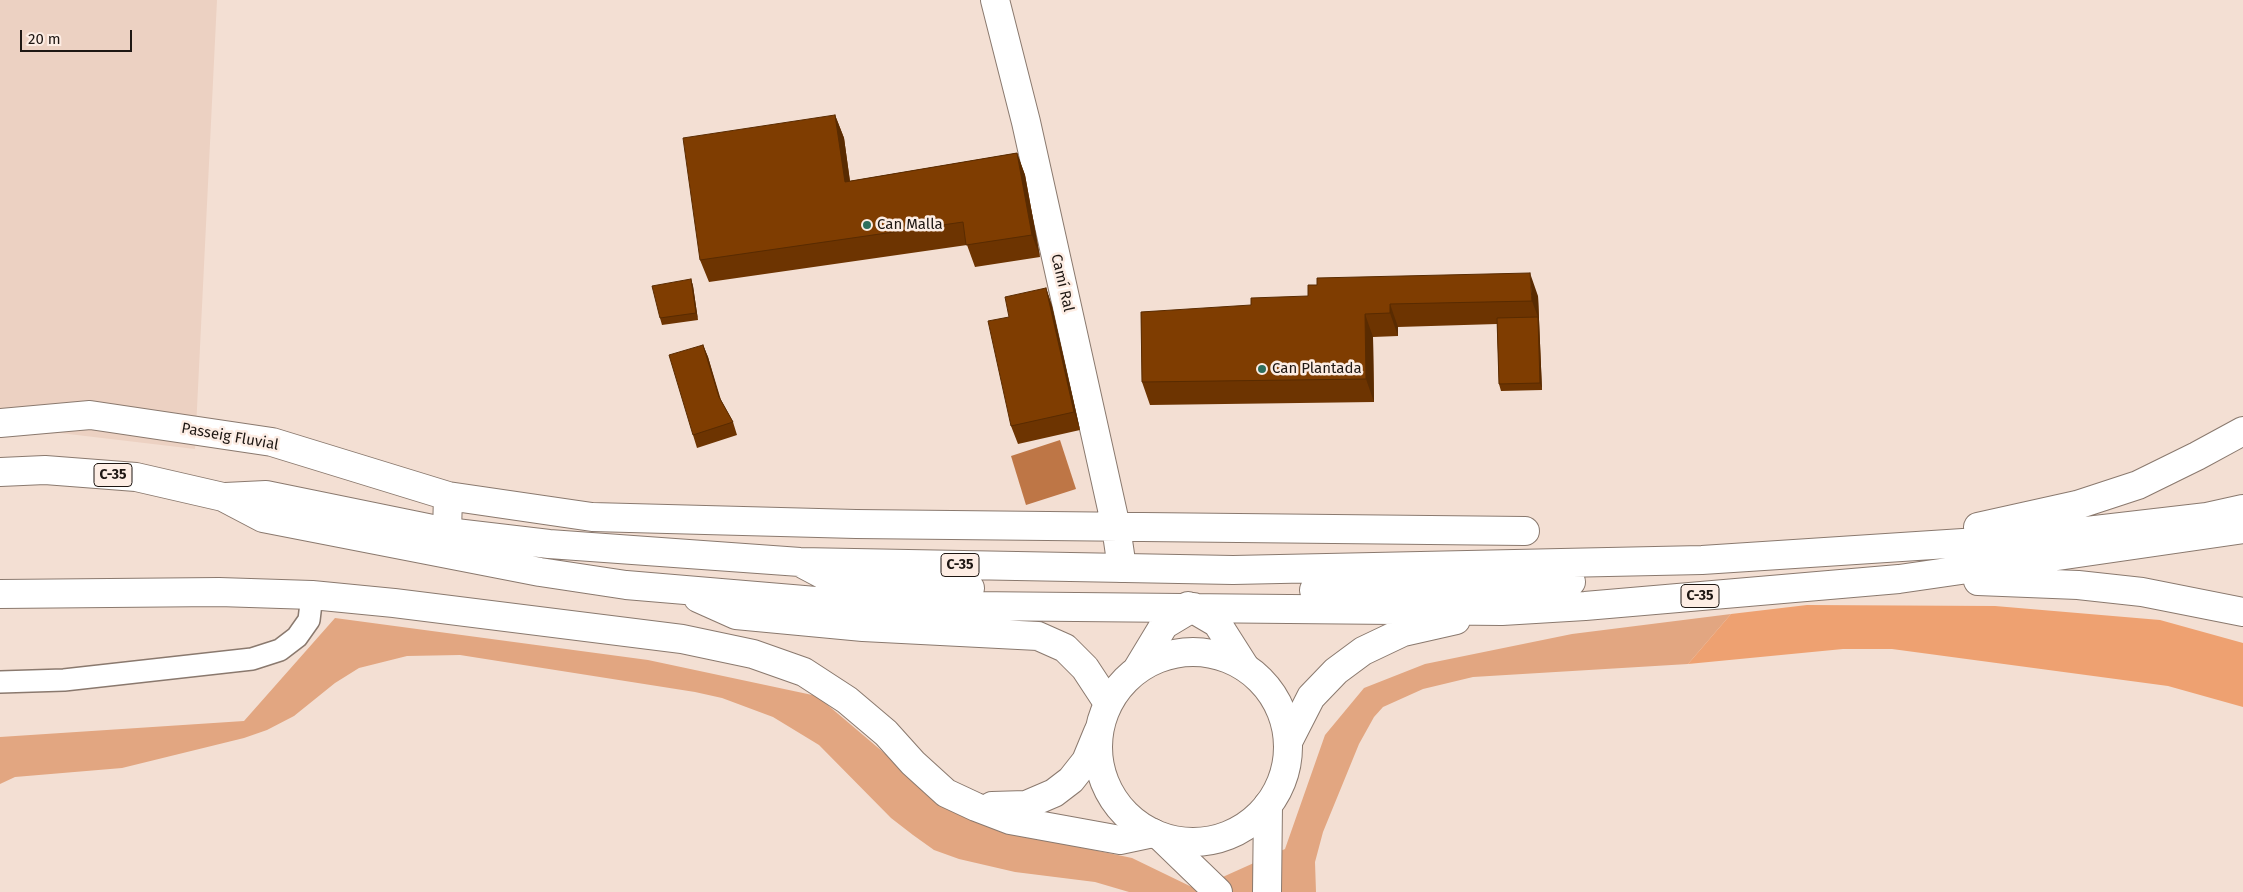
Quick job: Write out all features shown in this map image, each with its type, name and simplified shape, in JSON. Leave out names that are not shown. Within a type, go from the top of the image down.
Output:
[{"type":"main road","name":"Camí Ral","points":[[995,0],[1026,122],[1116,527],[1122,568]]},
{"type":"main road","name":"Passeig Fluvial","points":[[0,423],[90,415],[272,442],[448,496],[592,517],[856,524],[1525,530]]},
{"type":"main road","points":[[1862,548],[2006,522],[2077,505],[2138,485],[2243,431]]},
{"type":"main road","name":"C-35","points":[[0,472],[45,470],[136,477],[223,497],[263,518],[457,557],[616,584],[863,605],[1502,610],[1585,606],[1899,579],[2243,529]]},
{"type":"main road","name":"C-35","points":[[223,497],[266,495],[447,532],[550,544],[800,562],[1253,570],[1702,560],[1862,548],[2009,540],[2208,516],[2243,510]]},
{"type":"main road","points":[[447,532],[448,496]]},
{"type":"main road","points":[[976,807],[1026,804],[1054,793],[1072,780],[1086,761],[1108,703],[1121,684],[1138,668],[1164,625],[1192,608],[1228,592],[1438,588],[1637,579],[1702,560]]},
{"type":"main road","points":[[0,594],[219,592],[312,595],[394,603],[682,639],[753,654],[804,672],[847,700],[886,733],[913,763],[946,793],[1010,820],[1120,840],[1157,835],[1191,842],[1220,838],[1246,825],[1268,805],[1280,786],[1287,764],[1288,742],[1282,713],[1267,687],[1246,667],[1217,623],[1192,608],[1156,594],[841,584],[800,562]]},
{"type":"main road","points":[[1899,579],[2078,585],[2142,592],[2243,612]]},
{"type":"main road","points":[[678,589],[736,615],[863,627],[1038,636],[1065,648],[1085,668],[1108,703]]},
{"type":"main road","points":[[1288,742],[1311,697],[1336,671],[1364,651],[1403,632],[1502,610]]},
{"type":"main road","points":[[1138,668],[1164,656],[1192,651],[1220,655],[1246,667]]},
{"type":"main road","points":[[1098,732],[1098,763],[1108,792],[1127,816],[1157,835],[1218,892]]},
{"type":"main road","points":[[1267,892],[1268,805]]},
{"type":"lane","points":[[0,682],[64,680],[252,659],[280,650],[298,637],[309,620],[312,595]]},
{"type":"shaded area","points":[[0,0],[217,0],[195,449],[60,433],[0,437]]},
{"type":"shaded area","points":[[1060,440],[1076,489],[1026,505],[1011,456]]},
{"type":"shaded area","points":[[1807,605],[1995,606],[2160,620],[2243,643],[2243,707],[2168,686],[1892,649],[1843,649],[1688,664],[1731,614]]},
{"type":"shaded area","points":[[1731,614],[1688,664],[1473,677],[1423,689],[1383,707],[1374,717],[1359,744],[1323,832],[1315,862],[1316,892],[1129,892],[1095,882],[1015,872],[959,859],[934,850],[913,835],[891,818],[819,745],[773,717],[722,698],[695,692],[460,655],[407,656],[359,668],[335,683],[294,716],[267,730],[244,738],[122,768],[15,777],[0,784],[0,737],[244,721],[335,618],[648,660],[817,696],[955,813],[1017,834],[1132,858],[1196,889],[1285,849],[1325,735],[1364,688],[1425,664],[1572,634]]},
{"type":"building","name":"Can Malla","points":[[835,115],[845,182],[1017,153],[1032,235],[966,245],[963,222],[700,260],[683,138]]},
{"type":"building","points":[[1530,273],[1532,301],[1390,304],[1390,313],[1365,314],[1366,379],[1142,382],[1141,312],[1251,305],[1251,298],[1308,296],[1308,285],[1317,285],[1317,278]]},
{"type":"building","points":[[691,279],[696,313],[660,318],[652,286]]},
{"type":"building","points":[[1046,288],[1074,412],[1011,426],[988,321],[1009,317],[1005,297]]},
{"type":"building","points":[[1538,317],[1540,383],[1499,384],[1497,318]]},
{"type":"building","points":[[703,345],[719,397],[733,422],[693,435],[669,355]]},
{"type":"place","name":"Can Malla","points":[[867,225]]},
{"type":"place","name":"Can Plantada","points":[[1262,369]]}]
